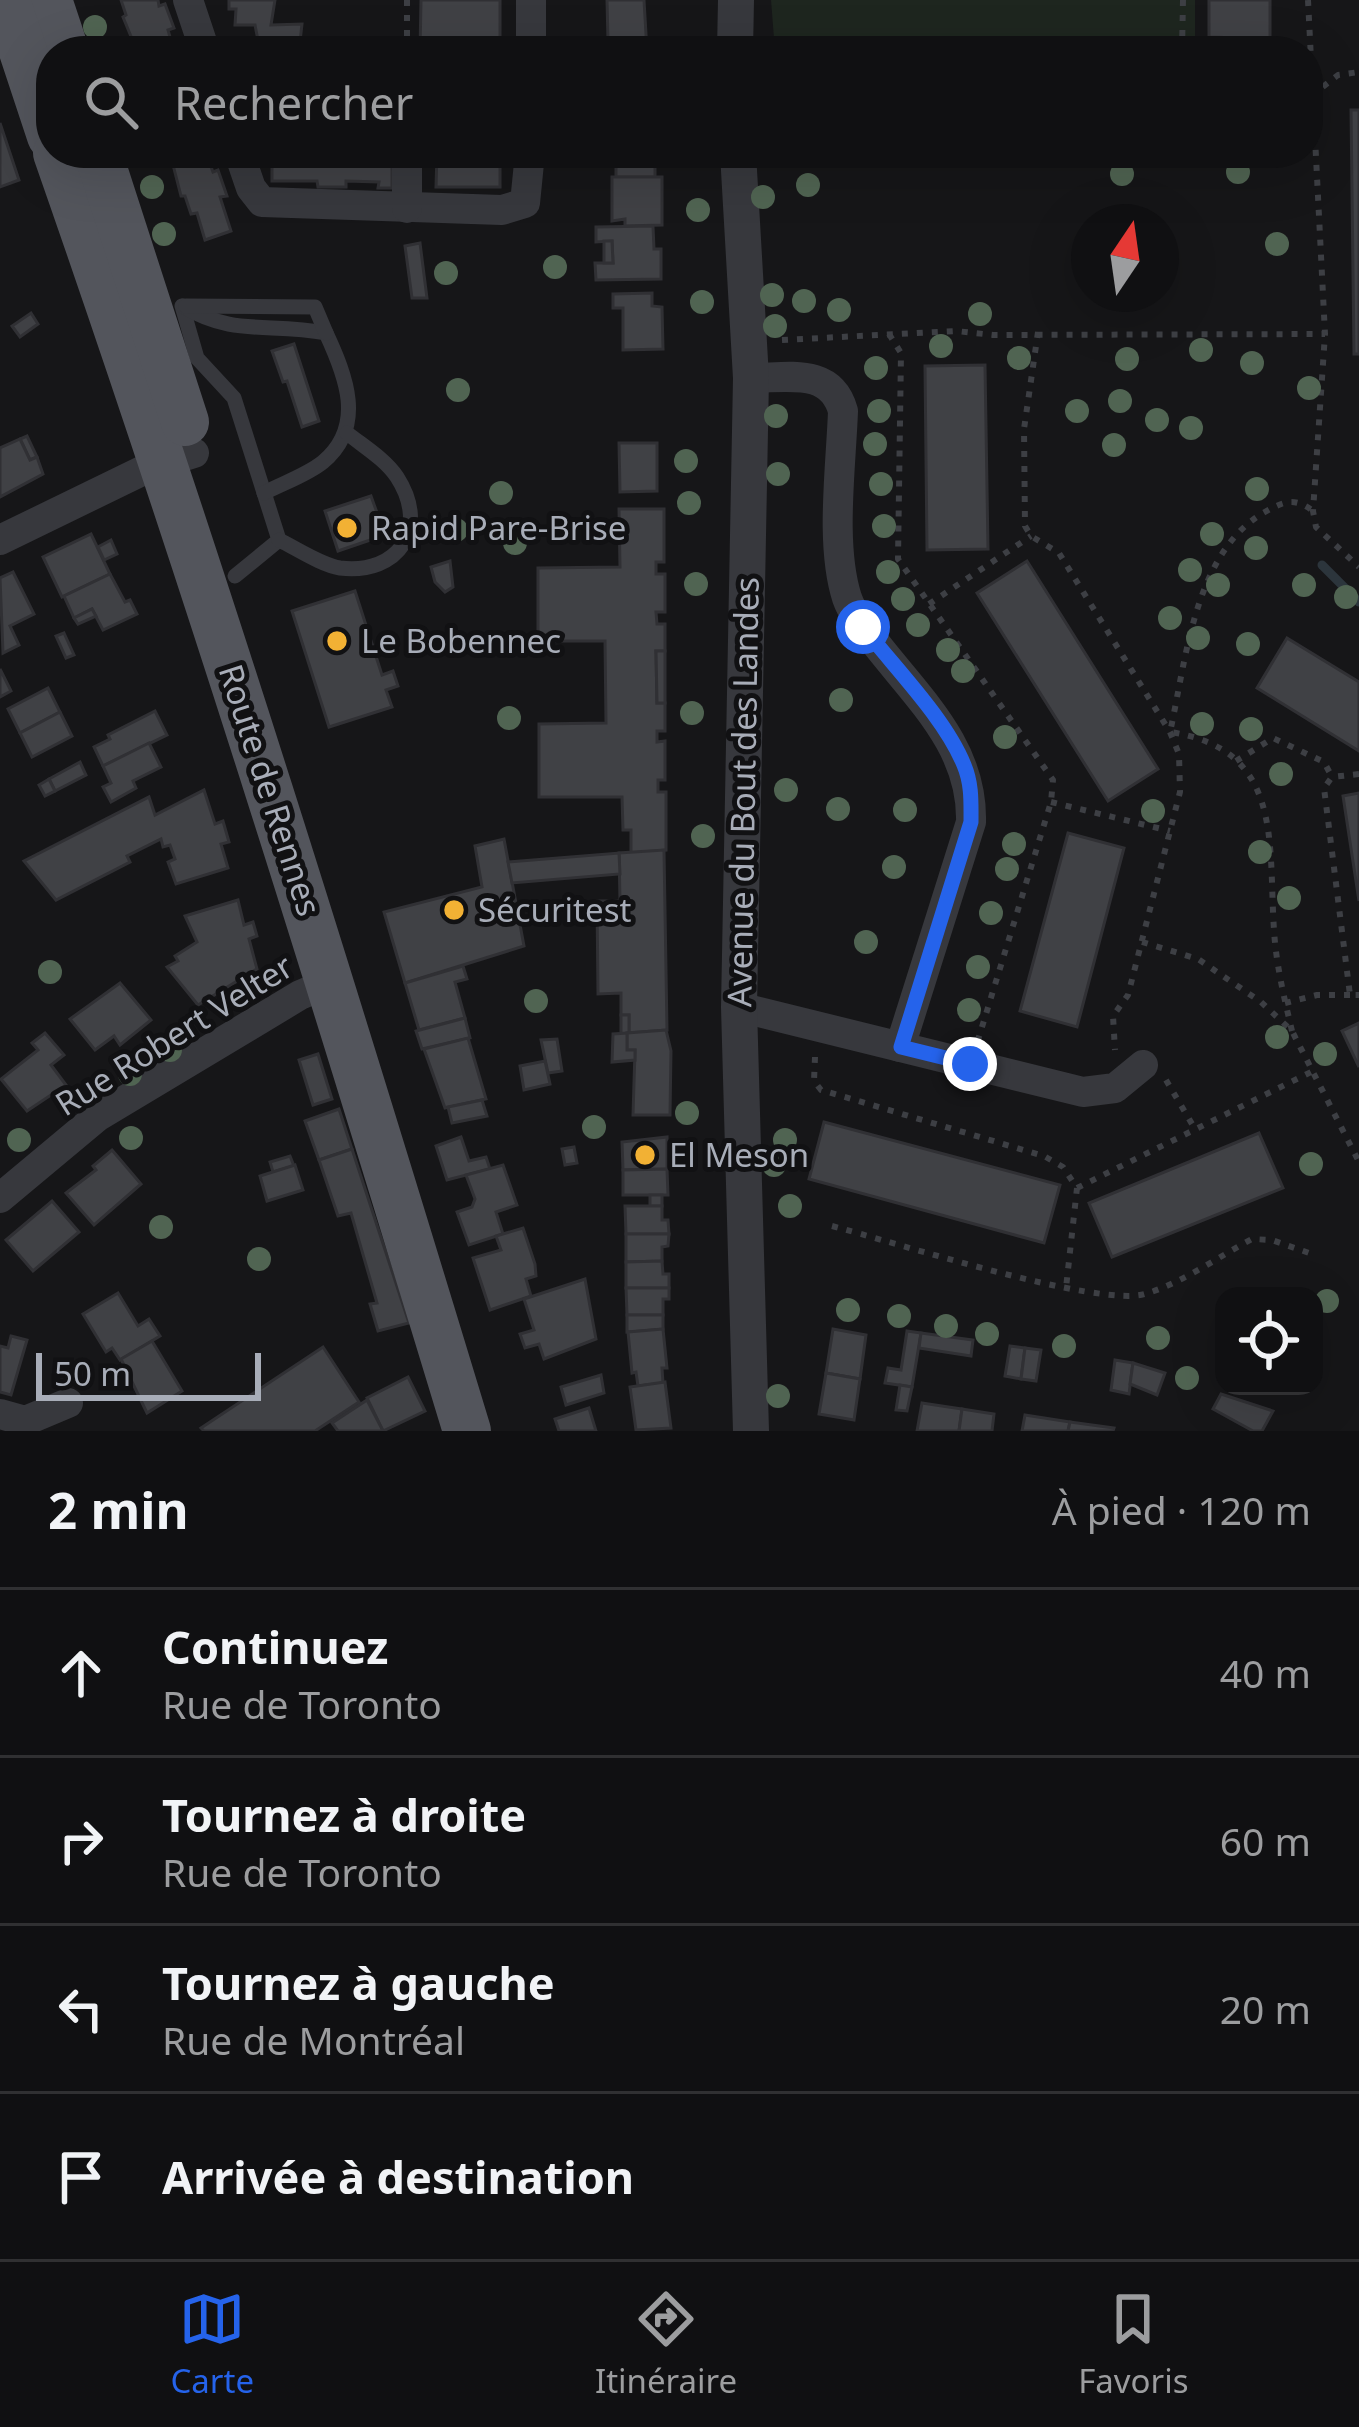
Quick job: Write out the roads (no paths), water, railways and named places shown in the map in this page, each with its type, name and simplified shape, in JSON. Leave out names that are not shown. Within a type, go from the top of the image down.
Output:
[{"type":"main road","points":[[31,2],[55,36]]},
{"type":"main road","points":[[31,2],[36,36]]},
{"type":"main road","name":"Route de Rennes","points":[[63,168],[180,458],[235,576],[501,1431]]},
{"type":"main road","name":"Route de Rennes","points":[[105,168],[164,303],[180,458],[467,1431]]},
{"type":"street","points":[[188,0],[200,36]]},
{"type":"street","points":[[531,0],[531,36]]},
{"type":"street","points":[[735,36],[736,0]]},
{"type":"street","points":[[244,168],[262,202],[502,210],[525,203],[528,168]]},
{"type":"street","points":[[407,168],[407,208]]},
{"type":"street","name":"Avenue du Bout des Landes","points":[[739,168],[751,378],[739,1007],[751,1431]]},
{"type":"street","points":[[751,378],[816,379],[839,396],[843,411],[839,516],[847,599],[863,627],[944,730],[964,765],[972,793],[971,822],[901,1047]]},
{"type":"street","points":[[0,540],[150,467],[180,458]]},
{"type":"street","name":"Rue Robert Velter","points":[[0,1198],[97,1117],[300,995],[331,982]]},
{"type":"street","points":[[739,1007],[1083,1092],[1101,1092],[1135,1072]]},
{"type":"street","points":[[0,1414],[25,1421],[68,1403]]},
{"type":"lane","points":[[164,303],[211,323],[295,326],[326,333],[344,370],[350,403],[347,433],[322,462],[264,493]]},
{"type":"lane","points":[[164,303],[197,358],[234,398],[279,540],[338,568],[399,554],[409,538],[411,520],[396,475],[347,433]]},
{"type":"lane","points":[[235,576],[279,540]]},
{"type":"waterway","points":[[1322,565],[1359,602]]},
{"type":"place","name":"Rapid Pare-Brise","points":[[347,528]]},
{"type":"place","name":"Le Bobennec","points":[[337,641]]},
{"type":"place","name":"Sécuritest","points":[[454,910]]},
{"type":"place","name":"El Meson","points":[[645,1155]]}]
